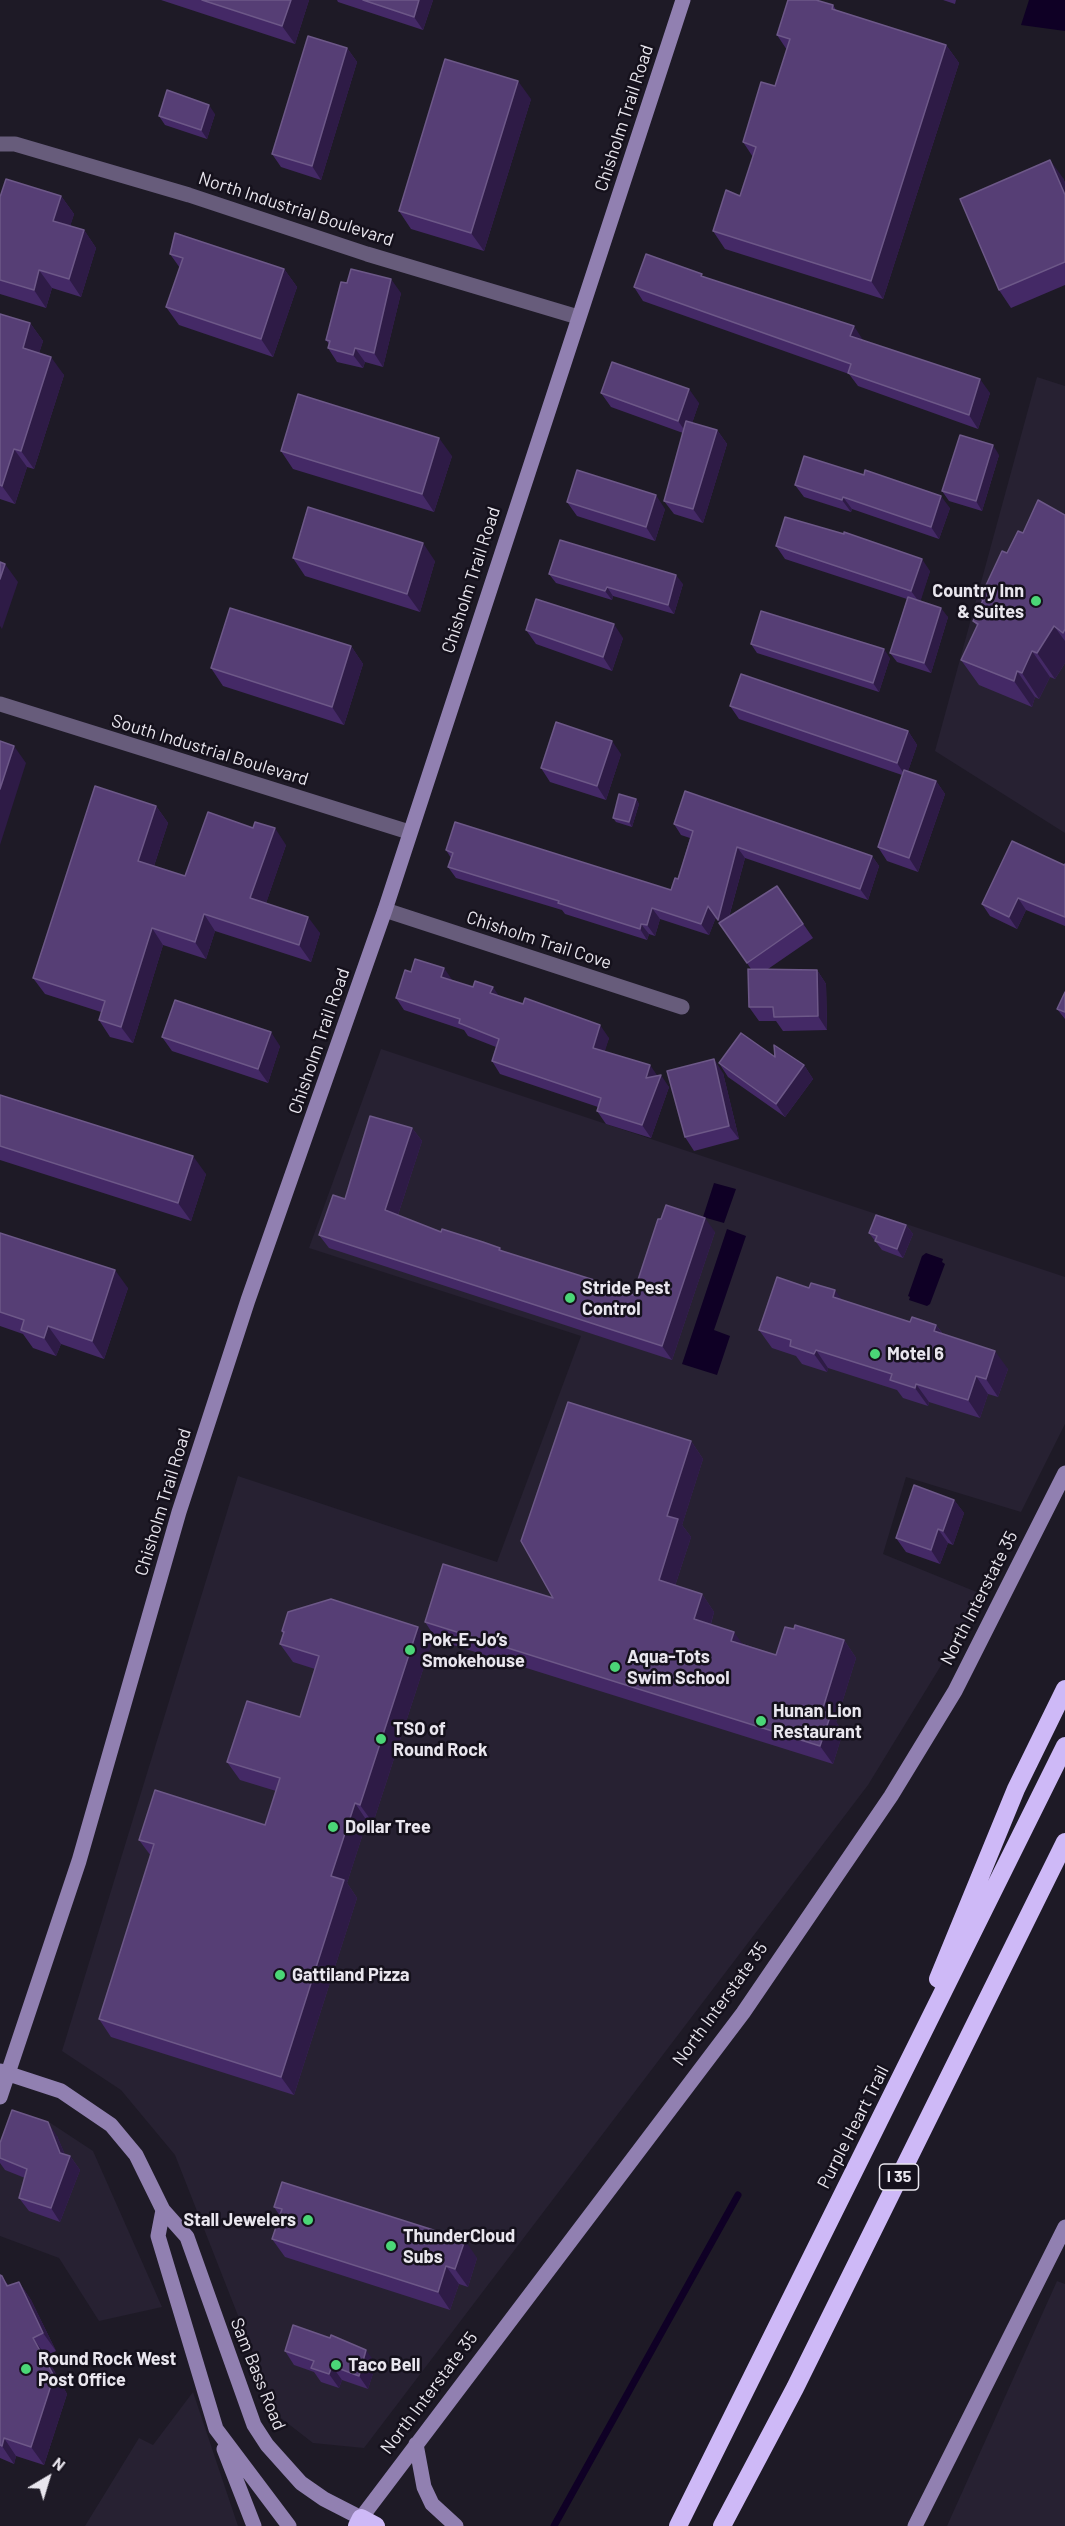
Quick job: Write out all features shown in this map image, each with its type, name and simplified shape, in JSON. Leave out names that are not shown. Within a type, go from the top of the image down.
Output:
[{"type":"highway","points":[[879,2121],[1016,1789],[1065,1689]]},
{"type":"highway","name":"Purple Heart Trail","points":[[678,2526],[1065,1746]]},
{"type":"highway","name":"I 35","points":[[722,2526],[795,2388],[1065,1842]]},
{"type":"highway","points":[[1004,1967],[1065,1862]]},
{"type":"main road","name":"Chisholm Trail Road","points":[[0,2097],[4,2073],[79,1861],[179,1512],[248,1300],[385,910],[683,0]]},
{"type":"main road","name":"North Interstate 35","points":[[364,2523],[416,2444],[743,2013],[891,1796],[955,1691],[1065,1473]]},
{"type":"main road","name":"Sam Bass Road","points":[[4,2073],[60,2091],[111,2125],[136,2155],[163,2210],[187,2237],[254,2425],[282,2465],[301,2483],[364,2523]]},
{"type":"main road","points":[[163,2210],[158,2236],[216,2429],[254,2526]]},
{"type":"main road","points":[[915,2526],[1065,2227]]},
{"type":"main road","points":[[216,2429],[289,2526]]},
{"type":"main road","points":[[416,2444],[418,2467],[428,2496],[432,2504],[456,2526]]},
{"type":"street","name":"North Industrial Boulevard","points":[[0,144],[15,144],[189,195],[367,254],[578,317]]},
{"type":"street","name":"South Industrial Boulevard","points":[[0,704],[409,832]]},
{"type":"street","name":"Chisholm Trail Cove","points":[[385,910],[682,1007]]},
{"type":"shaded area","points":[[1029,0],[1065,0],[1065,31],[1021,25]]},
{"type":"shaded area","points":[[1037,377],[1065,386],[1065,833],[935,751]]},
{"type":"shaded area","points":[[381,1049],[1065,1277],[1065,1424],[1021,1512],[906,1477],[883,1554],[984,1595],[868,1785],[364,2448],[313,2443],[277,2415],[175,2155],[121,2090],[62,2051],[238,1476],[497,1562],[581,1336],[309,1248]]},
{"type":"shaded area","points":[[714,1183],[736,1189],[724,1223],[703,1217]]},
{"type":"shaded area","points":[[727,1229],[746,1236],[714,1330],[730,1336],[717,1375],[682,1364]]},
{"type":"shaded area","points":[[926,1253],[943,1259],[942,1262],[945,1264],[930,1304],[927,1306],[909,1300],[908,1296],[922,1256]]},
{"type":"shaded area","points":[[21,2114],[49,2122],[93,2151],[162,2307],[99,2321],[59,2258],[0,2236],[0,2158]]},
{"type":"shaded area","points":[[1057,2281],[1065,2284],[1065,2526],[947,2526]]},
{"type":"shaded area","points":[[193,2392],[238,2526],[85,2526],[139,2438],[153,2445]]},
{"type":"building","points":[[202,0],[291,0],[282,26]]},
{"type":"building","points":[[363,0],[419,0],[414,17]]},
{"type":"building","points":[[788,0],[816,0],[833,5],[832,9],[946,45],[871,281],[713,231],[726,190],[740,196],[756,147],[743,142],[761,82],[775,86],[790,39],[777,35]]},
{"type":"building","points":[[308,36],[347,48],[312,166],[272,154]]},
{"type":"building","points":[[445,59],[518,81],[471,233],[399,211]]},
{"type":"building","points":[[167,90],[209,105],[201,130],[159,116]]},
{"type":"building","points":[[1050,160],[1065,195],[1065,262],[999,290],[960,199]]},
{"type":"building","points":[[6,179],[61,196],[53,221],[84,230],[69,279],[39,270],[34,290],[0,280],[0,197]]},
{"type":"building","points":[[175,233],[284,269],[261,339],[166,307],[183,258],[170,254]]},
{"type":"building","points":[[646,254],[702,274],[701,276],[854,326],[850,336],[980,379],[969,415],[848,373],[851,364],[634,287]]},
{"type":"building","points":[[351,269],[391,279],[374,353],[355,348],[353,355],[328,348],[330,341],[326,340],[341,282],[347,283]]},
{"type":"building","points":[[0,314],[30,323],[23,348],[51,357],[21,451],[14,449],[2,486],[0,485]]},
{"type":"building","points":[[612,362],[689,389],[678,421],[601,393]]},
{"type":"building","points":[[298,394],[439,438],[422,494],[281,451]]},
{"type":"building","points":[[686,421],[717,430],[693,509],[664,501]]},
{"type":"building","points":[[960,435],[993,445],[976,501],[942,491]]},
{"type":"building","points":[[804,456],[864,475],[865,470],[941,496],[931,527],[843,497],[842,500],[795,485]]},
{"type":"building","points":[[577,470],[656,495],[646,527],[567,502]]},
{"type":"building","points":[[1038,500],[1065,515],[1065,629],[1063,633],[1054,626],[1037,653],[1032,651],[1022,673],[1017,671],[1014,681],[961,660],[978,624],[973,621],[983,600],[980,598],[1002,551],[1007,553],[1018,531],[1023,533]]},
{"type":"building","points":[[308,507],[423,543],[407,594],[293,558]]},
{"type":"building","points":[[785,517],[844,534],[844,532],[922,559],[911,591],[776,546]]},
{"type":"building","points":[[560,540],[676,575],[668,605],[607,587],[605,591],[549,574]]},
{"type":"building","points":[[0,562],[5,564],[0,579]]},
{"type":"building","points":[[908,597],[941,608],[924,663],[890,653]]},
{"type":"building","points":[[536,599],[614,624],[603,657],[526,630]]},
{"type":"building","points":[[230,608],[351,646],[332,707],[211,668]]},
{"type":"building","points":[[761,611],[884,649],[873,683],[751,644]]},
{"type":"building","points":[[741,674],[908,731],[897,763],[730,706]]},
{"type":"building","points":[[556,722],[612,741],[597,786],[541,768]]},
{"type":"building","points":[[0,741],[14,746],[0,789]]},
{"type":"building","points":[[904,770],[936,781],[909,858],[878,847]]},
{"type":"building","points":[[95,786],[156,806],[138,861],[185,876],[208,812],[253,828],[255,822],[275,828],[250,898],[308,917],[299,945],[204,914],[195,942],[152,928],[121,1027],[99,1020],[105,1001],[33,978]]},
{"type":"building","points":[[685,791],[872,856],[860,889],[737,847],[718,920],[708,906],[701,924],[652,908],[647,925],[641,924],[640,929],[448,867],[453,853],[446,850],[455,822],[671,890],[675,878],[678,879],[693,831],[674,824]]},
{"type":"building","points":[[619,794],[636,799],[629,822],[613,818]]},
{"type":"building","points":[[1012,841],[1065,864],[1065,917],[1018,898],[1009,917],[982,904]]},
{"type":"building","points":[[777,886],[803,924],[747,963],[719,923]]},
{"type":"building","points":[[415,959],[444,968],[441,977],[473,987],[475,981],[493,987],[490,993],[523,1004],[525,998],[600,1025],[593,1048],[650,1065],[646,1078],[661,1075],[642,1125],[597,1111],[601,1098],[492,1061],[499,1039],[459,1023],[460,1019],[396,998],[405,970],[411,972]]},
{"type":"building","points":[[748,969],[817,970],[818,1016],[774,1017],[773,1007],[749,1007]]},
{"type":"building","points":[[1065,992],[1065,1012],[1057,1009]]},
{"type":"building","points":[[175,1000],[271,1032],[258,1069],[162,1037]]},
{"type":"building","points":[[741,1033],[775,1057],[774,1045],[804,1065],[776,1104],[719,1063]]},
{"type":"building","points":[[714,1059],[729,1126],[685,1137],[667,1071]]},
{"type":"building","points":[[0,1095],[193,1156],[178,1203],[0,1146]]},
{"type":"building","points":[[370,1116],[412,1128],[385,1210],[441,1232],[442,1229],[483,1242],[500,1248],[499,1250],[594,1280],[594,1282],[633,1295],[658,1219],[661,1219],[666,1205],[705,1218],[662,1346],[319,1235],[333,1195],[345,1199]]},
{"type":"building","points":[[876,1215],[906,1225],[897,1249],[875,1241],[877,1236],[869,1233]]},
{"type":"building","points":[[0,1233],[115,1270],[92,1341],[48,1326],[44,1338],[21,1330],[24,1320],[0,1312]]},
{"type":"building","name":"Motel 6","points":[[777,1277],[809,1288],[811,1283],[835,1290],[833,1297],[910,1322],[912,1317],[936,1325],[934,1331],[995,1351],[986,1379],[976,1376],[968,1400],[916,1384],[915,1388],[890,1380],[892,1374],[816,1350],[814,1354],[790,1346],[791,1340],[759,1330]]},
{"type":"building","points":[[568,1402],[691,1441],[667,1516],[678,1519],[659,1580],[702,1594],[694,1619],[734,1632],[731,1641],[776,1655],[785,1627],[794,1629],[795,1625],[844,1640],[822,1711],[831,1714],[820,1746],[425,1622],[443,1564],[553,1598],[521,1541]]},
{"type":"building","points":[[914,1485],[954,1500],[943,1531],[938,1529],[931,1550],[896,1538]]},
{"type":"building","points":[[331,1599],[418,1627],[360,1805],[355,1803],[331,1876],[344,1880],[281,2077],[99,2019],[154,1844],[139,1840],[155,1790],[265,1825],[280,1778],[227,1762],[247,1701],[300,1717],[319,1656],[280,1644],[284,1632],[282,1631],[288,1612]]},
{"type":"building","points":[[12,2110],[48,2122],[60,2153],[70,2156],[51,2208],[19,2198],[27,2169],[0,2158],[0,2143]]},
{"type":"building","points":[[282,2182],[465,2240],[455,2269],[446,2266],[438,2292],[272,2239],[282,2209],[274,2207]]},
{"type":"building","name":"Round Rock West Post Office","points":[[0,2275],[7,2286],[19,2282],[43,2333],[33,2338],[54,2376],[31,2447],[4,2438],[2,2446],[0,2445]]},
{"type":"building","points":[[293,2325],[330,2338],[331,2335],[366,2350],[359,2376],[332,2366],[329,2374],[311,2368],[314,2361],[285,2351]]},
{"type":"waterway","points":[[554,2526],[738,2195]]},
{"type":"place","name":"Country Inn & Suites","points":[[1036,601]]},
{"type":"place","name":"Stride Pest Control","points":[[570,1298]]},
{"type":"place","name":"Motel 6","points":[[875,1354]]},
{"type":"place","name":"Pok-E-Jo’s Smokehouse","points":[[410,1650]]},
{"type":"place","name":"Aqua-Tots Swim School","points":[[615,1667]]},
{"type":"place","name":"Hunan Lion Restaurant","points":[[761,1721]]},
{"type":"place","name":"TSO of Round Rock","points":[[381,1739]]},
{"type":"place","name":"Dollar Tree","points":[[333,1827]]},
{"type":"place","name":"Gattiland Pizza","points":[[280,1975]]},
{"type":"place","name":"Stall Jewelers","points":[[308,2220]]},
{"type":"place","name":"ThunderCloud Subs","points":[[391,2246]]},
{"type":"place","name":"Taco Bell","points":[[336,2365]]},
{"type":"place","name":"Round Rock West Post Office","points":[[26,2369]]}]
